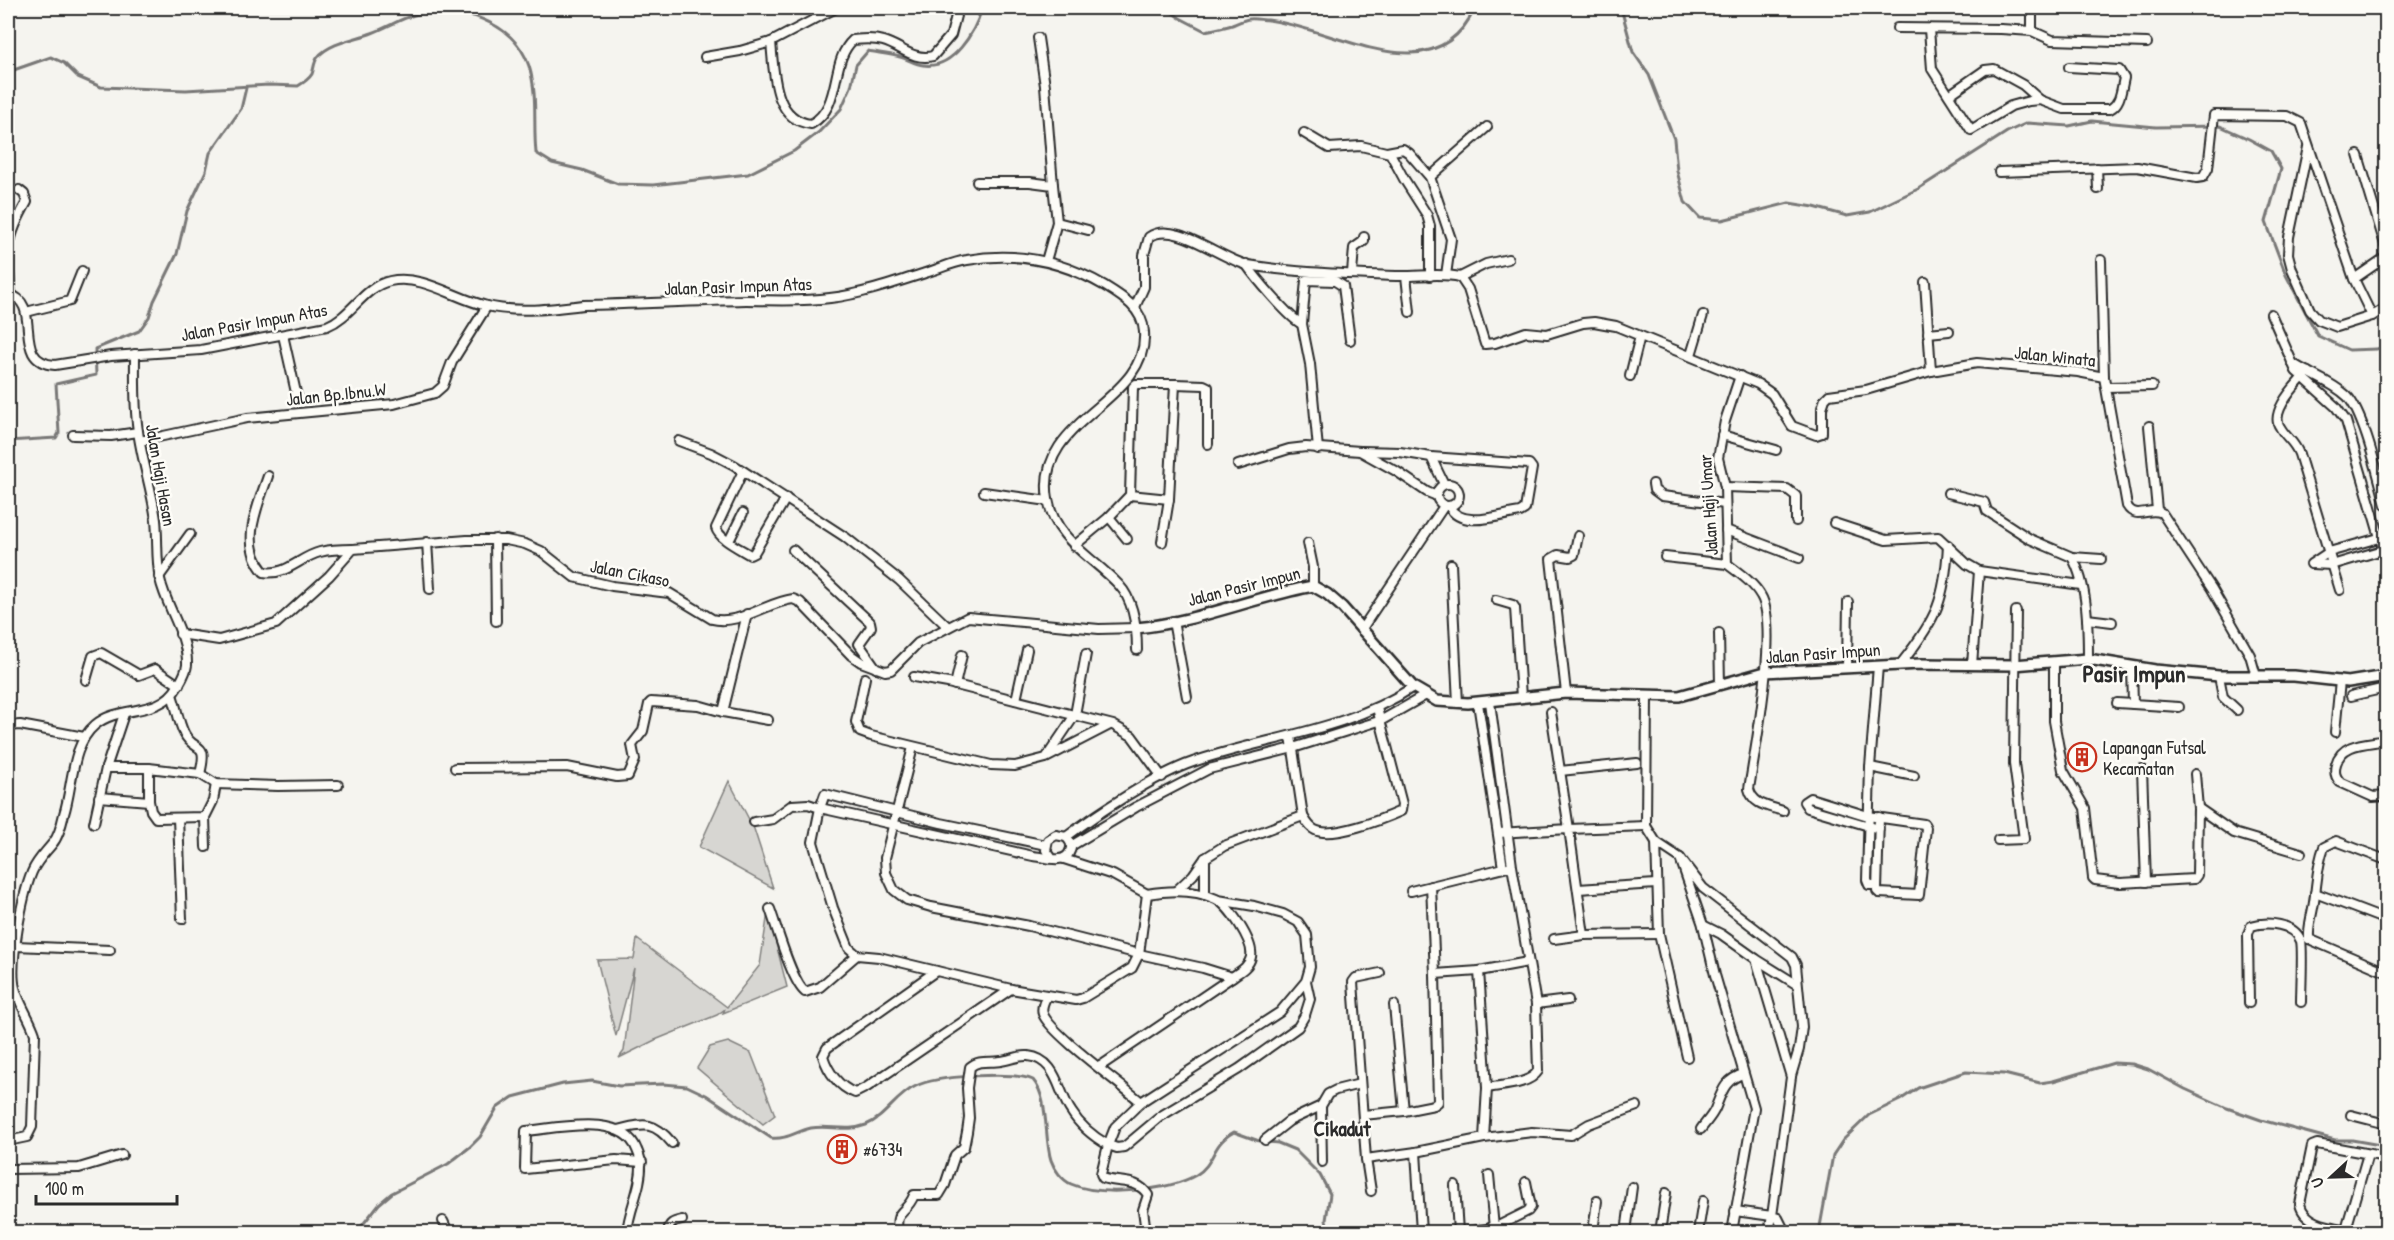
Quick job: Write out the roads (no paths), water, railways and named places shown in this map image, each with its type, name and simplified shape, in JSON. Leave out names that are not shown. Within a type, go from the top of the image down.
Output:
[{"type":"street","points":[[705,57],[740,51],[771,42],[836,8]]},
{"type":"street","points":[[771,42],[776,86],[782,102],[792,117],[801,123],[811,124],[825,114],[844,51],[854,40],[865,38],[883,41],[917,57],[933,56],[951,35],[958,8]]},
{"type":"street","points":[[2032,8],[2032,32]]},
{"type":"street","points":[[1897,28],[2001,29],[2032,32],[2052,40],[2147,43]]},
{"type":"street","points":[[1929,29],[1930,63],[1971,130],[2011,106],[2040,100]]},
{"type":"street","points":[[1038,38],[1045,86],[1057,222],[1046,261]]},
{"type":"street","points":[[1949,94],[1985,70],[1994,69],[2023,85],[2040,100],[2064,109],[2110,109],[2119,102],[2124,78],[2119,70],[2069,67]]},
{"type":"street","points":[[1999,172],[2137,167],[2203,177],[2208,168],[2214,115],[2287,116],[2301,123],[2354,279],[2372,316]]},
{"type":"street","points":[[1430,177],[1487,126]]},
{"type":"street","points":[[1304,133],[1329,148],[1361,146],[1387,152],[1403,149],[1409,153],[1430,177],[1451,238],[1446,274]]},
{"type":"street","points":[[2308,145],[2289,237],[2288,254],[2292,269],[2310,309],[2319,320],[2337,327],[2372,316],[2386,308]]},
{"type":"street","points":[[1387,152],[1390,153],[1427,215],[1430,226],[1430,276]]},
{"type":"street","points":[[2358,155],[2386,248]]},
{"type":"street","points":[[2097,168],[2098,189]]},
{"type":"street","points":[[977,182],[1030,182],[1053,185]]},
{"type":"street","points":[[19,190],[24,194],[27,202],[10,236],[9,294],[26,312],[70,302],[82,272]]},
{"type":"street","points":[[1057,222],[1088,230]]},
{"type":"street","points":[[1137,650],[1136,628],[1129,602],[1120,586],[1074,546],[1061,531],[1048,501],[1049,470],[1056,450],[1080,422],[1128,377],[1138,363],[1144,332],[1136,307],[1144,287],[1144,255],[1149,237],[1156,232],[1178,234],[1246,264],[1352,273],[1406,276],[1446,274],[1460,277],[1486,264],[1508,259]]},
{"type":"street","points":[[1352,273],[1354,248],[1364,241],[1364,237]]},
{"type":"street","name":"Jalan Pasir Impun Atas","points":[[26,312],[29,344],[38,361],[46,365],[135,354],[201,350],[327,326],[339,321],[371,288],[392,280],[412,280],[487,306],[514,310],[583,305],[828,299],[876,289],[965,260],[1011,255],[1046,261],[1093,279],[1136,307]]},
{"type":"street","points":[[2354,279],[2386,257]]},
{"type":"street","points":[[2101,260],[2104,377]]},
{"type":"street","points":[[1246,264],[1260,284],[1294,319],[1302,324]]},
{"type":"street","points":[[1406,276],[1410,312]]},
{"type":"street","points":[[1460,277],[1468,290],[1485,344],[1495,343],[1526,332],[1547,334],[1583,322],[1616,326],[1740,376]]},
{"type":"street","points":[[1318,449],[1310,364],[1302,324],[1306,280],[1335,281],[1345,289],[1350,340]]},
{"type":"street","points":[[1925,282],[1931,371]]},
{"type":"street","name":"Jalan Bp.Ibnu.W","points":[[73,435],[139,437],[247,418],[394,404],[435,393],[443,386],[452,362],[487,306]]},
{"type":"street","points":[[2271,314],[2291,362],[2343,416],[2383,537],[2386,552],[2332,565],[2311,564],[2329,552],[2383,537]]},
{"type":"street","points":[[1691,356],[1703,315]]},
{"type":"street","points":[[1928,333],[1948,331]]},
{"type":"street","points":[[283,335],[297,396]]},
{"type":"street","points":[[1630,376],[1640,336]]},
{"type":"street","name":"Jalan Haji Hasan","points":[[135,354],[139,437],[156,520],[159,577],[185,647],[187,665],[179,685]]},
{"type":"street","name":"Jalan Winata","points":[[1740,376],[1772,394],[1792,426],[1815,435],[1822,433],[1822,408],[1829,395],[1866,390],[1931,371],[1977,363],[2078,372],[2104,377],[2127,507],[2130,512],[2136,514],[2157,510]]},
{"type":"street","points":[[2305,375],[2331,384],[2349,398],[2356,408],[2386,505]]},
{"type":"street","points":[[2305,375],[2284,401],[2277,414],[2277,421],[2299,454],[2340,590]]},
{"type":"street","name":"Jalan Haji Umar","points":[[1727,564],[1725,487],[1718,458],[1722,435],[1740,376]]},
{"type":"street","points":[[1074,546],[1109,517],[1130,495],[1133,387],[1136,384],[1204,385],[1208,387],[1208,444]]},
{"type":"street","points":[[1162,542],[1169,499],[1175,384]]},
{"type":"street","points":[[2106,387],[2152,386]]},
{"type":"street","points":[[2343,416],[2356,408]]},
{"type":"street","points":[[2149,426],[2157,510],[2173,527],[2212,589],[2250,655],[2256,676]]},
{"type":"street","points":[[1722,435],[1776,450]]},
{"type":"street","points":[[679,441],[711,453],[743,471],[870,555],[948,627]]},
{"type":"street","points":[[1238,465],[1289,449],[1306,447],[1400,452],[1431,457],[1529,464],[1532,468],[1525,508],[1520,512],[1462,519],[1439,502],[1437,496],[1440,487],[1444,484]]},
{"type":"street","points":[[1360,451],[1437,496]]},
{"type":"street","points":[[1431,457],[1444,484]]},
{"type":"street","points":[[743,471],[716,528],[718,534],[750,555],[754,553],[786,498]]},
{"type":"street","name":"Jalan Cikaso","points":[[268,476],[251,529],[254,556],[264,572],[272,573],[288,569],[321,551],[495,539],[525,544],[541,551],[557,562],[565,572],[582,579],[612,586],[669,593],[719,621],[789,599],[796,600],[851,655],[877,669]]},
{"type":"street","points":[[2365,485],[2379,480]]},
{"type":"street","points":[[1361,630],[1446,506],[1457,502],[1459,493],[1453,486],[1444,484]]},
{"type":"street","points":[[1653,484],[1654,490],[1662,496],[1725,504]]},
{"type":"street","points":[[1725,487],[1787,489],[1796,496],[1796,520]]},
{"type":"street","points":[[984,492],[1048,501]]},
{"type":"street","points":[[1948,493],[1985,503],[1987,511],[2030,539],[2072,557],[2101,559]]},
{"type":"street","points":[[1130,495],[1169,499]]},
{"type":"street","points":[[729,541],[743,513]]},
{"type":"street","points":[[1109,517],[1127,539]]},
{"type":"street","points":[[1834,523],[1886,540],[1938,537],[1966,564],[1979,571],[2081,585]]},
{"type":"street","points":[[1726,530],[1799,558]]},
{"type":"street","points":[[159,577],[190,534]]},
{"type":"street","points":[[1566,693],[1551,559],[1558,555],[1570,557],[1574,555],[1578,536]]},
{"type":"street","points":[[495,539],[496,621]]},
{"type":"street","points":[[427,542],[430,589]]},
{"type":"street","points":[[1308,543],[1313,567],[1313,586]]},
{"type":"street","points":[[1904,665],[1903,661],[1927,628],[1942,598],[1948,545]]},
{"type":"street","points":[[180,634],[219,640],[276,624],[329,576],[353,549]]},
{"type":"street","points":[[793,550],[870,622],[871,627],[859,644],[877,669],[891,670],[911,648],[968,617],[1099,629],[1136,628]]},
{"type":"street","name":"Jalan Haji Umar","points":[[1665,557],[1727,564],[1761,596],[1767,613],[1765,672],[1749,789],[1751,796],[1758,803],[1783,811]]},
{"type":"street","points":[[2072,557],[2079,573],[2087,618],[2088,659]]},
{"type":"street","points":[[1451,564],[1458,703]]},
{"type":"street","points":[[1972,665],[1979,571]]},
{"type":"street","name":"Jalan Pasir Impun","points":[[1136,628],[1313,586],[1342,607],[1413,687],[1437,701],[1458,703],[1490,702],[1566,693],[1679,696],[1765,672],[1904,665],[2014,666],[2088,659],[2219,675],[2294,676],[2340,681],[2386,676]]},
{"type":"street","points":[[1496,600],[1513,605],[1515,608],[1521,697]]},
{"type":"street","points":[[1847,668],[1848,602]]},
{"type":"street","points":[[1998,840],[2024,839],[2014,764],[2016,611]]},
{"type":"street","points":[[723,712],[747,614]]},
{"type":"street","points":[[2087,618],[2112,622]]},
{"type":"street","points":[[1173,621],[1187,697]]},
{"type":"street","points":[[1719,633],[1720,686]]},
{"type":"street","points":[[1016,700],[1027,650]]},
{"type":"street","points":[[8,1141],[27,1137],[32,1127],[35,1034],[31,1020],[14,986],[16,946],[22,902],[32,872],[54,842],[67,806],[84,737],[95,724],[148,709],[172,695],[179,685],[155,669],[139,675],[101,653],[93,656],[86,680]]},
{"type":"street","points":[[1046,758],[1075,715],[1086,654]]},
{"type":"street","points":[[955,685],[962,655]]},
{"type":"street","points":[[2054,663],[2054,721],[2063,770],[2085,808],[2095,880],[2120,883],[2194,879],[2197,875],[2198,808],[2195,774]]},
{"type":"street","points":[[1876,885],[1869,885],[1867,880],[1870,767],[1878,666]]},
{"type":"street","points":[[2132,666],[2133,704]]},
{"type":"street","points":[[2219,675],[2221,694],[2237,710]]},
{"type":"street","points":[[914,677],[1110,724],[1132,736],[1162,777]]},
{"type":"street","points":[[865,678],[856,722],[858,729],[871,736],[991,765],[1015,766],[1046,758],[1110,724]]},
{"type":"street","points":[[2335,732],[2340,681]]},
{"type":"street","points":[[1066,837],[1162,777],[1190,763],[1291,736],[1377,708],[1413,687]]},
{"type":"street","points":[[2351,696],[2386,688]]},
{"type":"street","points":[[172,695],[186,737],[202,751],[204,760],[200,774]]},
{"type":"street","points":[[1071,846],[1136,807],[1209,769],[1293,748],[1382,720],[1426,695]]},
{"type":"street","points":[[1647,696],[1646,826],[1656,842],[1680,858],[1703,888],[1792,957],[1796,965],[1796,984],[1802,1026],[1799,1049],[1791,1077],[1769,1233]]},
{"type":"street","points":[[455,768],[567,767],[628,776],[635,760],[632,745],[643,731],[651,702],[698,705],[768,720]]},
{"type":"street","points":[[1486,1088],[1521,1081],[1538,1071],[1536,1004],[1512,866],[1490,702]]},
{"type":"street","points":[[1478,703],[1503,868]]},
{"type":"street","points":[[2117,703],[2179,707]]},
{"type":"street","points":[[1291,736],[1303,816],[1312,829],[1325,834],[1341,831],[1401,811],[1402,804],[1382,720],[1377,708]]},
{"type":"street","points":[[1551,712],[1584,935]]},
{"type":"street","points":[[94,823],[106,768],[124,714]]},
{"type":"street","points":[[8,726],[20,725],[84,737]]},
{"type":"street","points":[[1483,738],[1495,737]]},
{"type":"street","points":[[2386,740],[2349,747],[2339,755],[2335,768],[2337,779],[2340,782],[2373,797],[2386,796]]},
{"type":"street","points":[[913,747],[885,858],[886,873],[894,890],[908,900],[931,907],[1029,927],[1203,968],[1232,977]]},
{"type":"street","points":[[1560,771],[1637,763]]},
{"type":"street","points":[[1870,767],[1914,776]]},
{"type":"street","points":[[106,768],[149,768],[200,774],[216,784],[278,786],[338,784]]},
{"type":"street","points":[[149,768],[149,801],[151,811],[156,818],[205,817]]},
{"type":"street","points":[[2142,769],[2146,882]]},
{"type":"street","points":[[206,847],[205,817],[213,801],[216,784]]},
{"type":"street","points":[[1046,845],[825,794],[813,842],[818,863],[849,948],[857,956],[879,957],[1047,996],[1076,1000],[1083,998],[1132,968],[1139,954],[1147,894]]},
{"type":"street","points":[[99,797],[149,801]]},
{"type":"street","points":[[1879,828],[1808,808],[1804,802],[1810,798],[1868,816],[1880,817],[1922,823],[1926,828],[1919,895],[1879,893],[1876,885],[1880,817]]},
{"type":"street","points":[[754,822],[772,819],[792,805],[808,804],[1033,856],[1064,859],[1113,875],[1147,894],[1176,891],[1205,895],[1283,914],[1298,922],[1307,935],[1310,967],[1306,981],[1299,992],[1280,1012],[1141,1102],[1115,1127],[1101,1174],[1103,1179],[1127,1181],[1146,1192],[1143,1210],[1146,1233]]},
{"type":"street","points":[[2198,808],[2234,833],[2301,853]]},
{"type":"street","points":[[1176,891],[1193,875],[1205,858],[1224,846],[1303,816]]},
{"type":"street","points":[[178,818],[182,919]]},
{"type":"street","points":[[1498,833],[1646,826]]},
{"type":"street","points":[[1051,857],[1046,850],[1046,845],[1048,840],[1056,834],[1066,837],[1071,846],[1071,851],[1064,859]]},
{"type":"street","points":[[1656,842],[1659,934],[1687,1057]]},
{"type":"street","points":[[2301,1002],[2305,941],[2324,847],[2332,842],[2342,843],[2386,860]]},
{"type":"street","points":[[1205,858],[1205,895]]},
{"type":"street","points":[[1680,858],[1703,925],[1714,975],[1754,1112],[1732,1233]]},
{"type":"street","points":[[1410,891],[1512,866]]},
{"type":"street","points":[[1578,889],[1656,884]]},
{"type":"street","points":[[1363,1115],[1404,1111],[1434,1105],[1438,1102],[1436,974],[1431,886]]},
{"type":"street","points":[[2315,893],[2386,920]]},
{"type":"street","points":[[1099,1066],[1245,967],[1251,957],[1250,947],[1233,915],[1218,900]]},
{"type":"street","points":[[770,909],[794,977],[799,988],[805,992],[820,987],[857,956]]},
{"type":"street","points":[[2249,1003],[2248,933],[2251,926],[2261,923],[2283,926],[2305,941],[2386,972]]},
{"type":"street","points":[[1703,925],[1721,934],[1796,984]]},
{"type":"street","points":[[1554,939],[1584,935],[1659,934]]},
{"type":"street","points":[[16,946],[110,951]]},
{"type":"street","points":[[1756,959],[1791,1077]]},
{"type":"street","points":[[1436,974],[1479,971],[1528,962]]},
{"type":"street","points":[[936,971],[827,1048],[823,1056],[827,1068],[848,1090],[855,1093],[867,1087],[1011,989]]},
{"type":"street","points":[[1479,971],[1486,1088],[1484,1138]]},
{"type":"street","points":[[1371,1191],[1366,1159],[1353,982],[1356,978],[1380,974]]},
{"type":"street","points":[[898,1233],[896,1221],[898,1214],[911,1203],[914,1195],[939,1195],[945,1185],[955,1155],[964,1146],[969,1118],[968,1073],[974,1064],[1024,1056],[1036,1058],[1055,1073],[1071,1112],[1081,1124],[1093,1136],[1108,1145],[1117,1148],[1124,1147],[1161,1116],[1239,1069],[1298,1026],[1305,1015],[1310,999],[1306,981]]},
{"type":"street","points":[[1047,996],[1043,1003],[1043,1013],[1047,1019],[1066,1040],[1141,1102]]},
{"type":"street","points":[[1536,1004],[1568,1000]]},
{"type":"street","points":[[1394,1005],[1404,1111]]},
{"type":"street","points":[[1701,1129],[1714,1110],[1722,1088],[1733,1077],[1743,1074]]},
{"type":"street","points":[[1322,1162],[1321,1106],[1328,1094],[1360,1084]]},
{"type":"street","points":[[1265,1140],[1289,1121],[1321,1106]]},
{"type":"street","points":[[1366,1159],[1532,1132],[1571,1135],[1588,1124],[1637,1106]]},
{"type":"street","points":[[2351,1115],[2386,1124]]},
{"type":"street","points":[[617,1130],[649,1124],[661,1130],[672,1143]]},
{"type":"street","points":[[627,1233],[642,1162],[633,1140],[607,1126],[526,1131],[525,1169],[616,1160],[642,1162]]},
{"type":"street","points":[[633,1140],[640,1126]]},
{"type":"street","points":[[2358,1233],[2320,1223],[2302,1212],[2300,1204],[2312,1146],[2317,1144],[2386,1157]]},
{"type":"street","points":[[1416,1152],[1421,1233]]},
{"type":"street","points":[[2346,1229],[2368,1154]]},
{"type":"street","points":[[8,1169],[79,1168],[122,1155]]},
{"type":"street","points":[[1489,1175],[1494,1228]]},
{"type":"street","points":[[1463,1233],[1494,1228],[1523,1215],[1531,1207],[1526,1182]]},
{"type":"street","points":[[1455,1185],[1458,1233]]},
{"type":"street","points":[[1626,1233],[1632,1187]]},
{"type":"street","points":[[1660,1233],[1666,1193]]},
{"type":"street","points":[[1593,1233],[1597,1201]]},
{"type":"street","points":[[1698,1233],[1703,1201]]},
{"type":"street","points":[[1735,1211],[1778,1218],[1785,1233]]},
{"type":"street","points":[[668,1233],[672,1222],[682,1220]]},
{"type":"street","points":[[443,1221],[448,1233]]},
{"type":"waterway","points":[[8,72],[51,57],[64,63],[78,77],[101,87],[186,90],[269,85],[298,86],[311,76],[318,57],[329,48],[414,15],[431,12],[465,14],[497,27],[511,37],[522,50],[532,77],[536,153],[552,163],[582,170],[618,184],[653,185],[748,174],[794,151],[819,132],[841,109],[851,87],[856,65],[868,51],[896,56],[923,65],[944,62],[968,38],[982,8]]},
{"type":"waterway","points":[[1166,8],[1205,31],[1249,19],[1268,20],[1294,25],[1381,50],[1409,53],[1435,49],[1457,34],[1475,8]]},
{"type":"waterway","points":[[1621,8],[1633,52],[1649,75],[1674,139],[1677,171],[1685,202],[1700,218],[1722,220],[1789,203],[1847,216],[1870,212],[1918,189],[2007,132],[2027,123],[2069,126],[2092,121],[2156,127],[2220,126],[2271,151],[2281,169],[2266,222],[2286,275],[2318,336],[2349,350],[2377,349],[2386,345]]},
{"type":"waterway","points":[[8,441],[56,438],[59,433],[56,384],[96,375],[95,349],[139,331],[149,317],[154,301],[177,254],[187,211],[206,171],[210,153],[241,109],[246,88]]},
{"type":"waterway","points":[[1819,1232],[1833,1155],[1843,1140],[1869,1115],[1900,1100],[1918,1088],[1966,1072],[2004,1074],[2040,1083],[2114,1063],[2132,1064],[2148,1069],[2227,1108],[2261,1120],[2335,1140],[2352,1140],[2386,1146]]},
{"type":"waterway","points":[[357,1232],[379,1204],[392,1193],[448,1164],[470,1147],[480,1137],[497,1108],[513,1097],[563,1084],[592,1081],[619,1086],[663,1084],[687,1086],[706,1095],[771,1138],[776,1138],[787,1137],[811,1128],[845,1128],[866,1125],[916,1086],[956,1077],[993,1075],[1033,1080],[1042,1097],[1051,1160],[1059,1174],[1071,1184],[1084,1188],[1116,1191],[1152,1188],[1184,1181],[1202,1170],[1226,1137],[1234,1132],[1259,1141],[1278,1143],[1295,1150],[1320,1175],[1330,1194],[1326,1220],[1329,1232]]},
{"type":"place","name":"Lapangan Futsal Kecamatan","points":[[2082,757]]},
{"type":"place","name":"#6734","points":[[842,1149]]},
{"type":"district","name":"Pasir Impun","points":[[2134,673]]},
{"type":"district","name":"Cikadut","points":[[1342,1128]]}]
